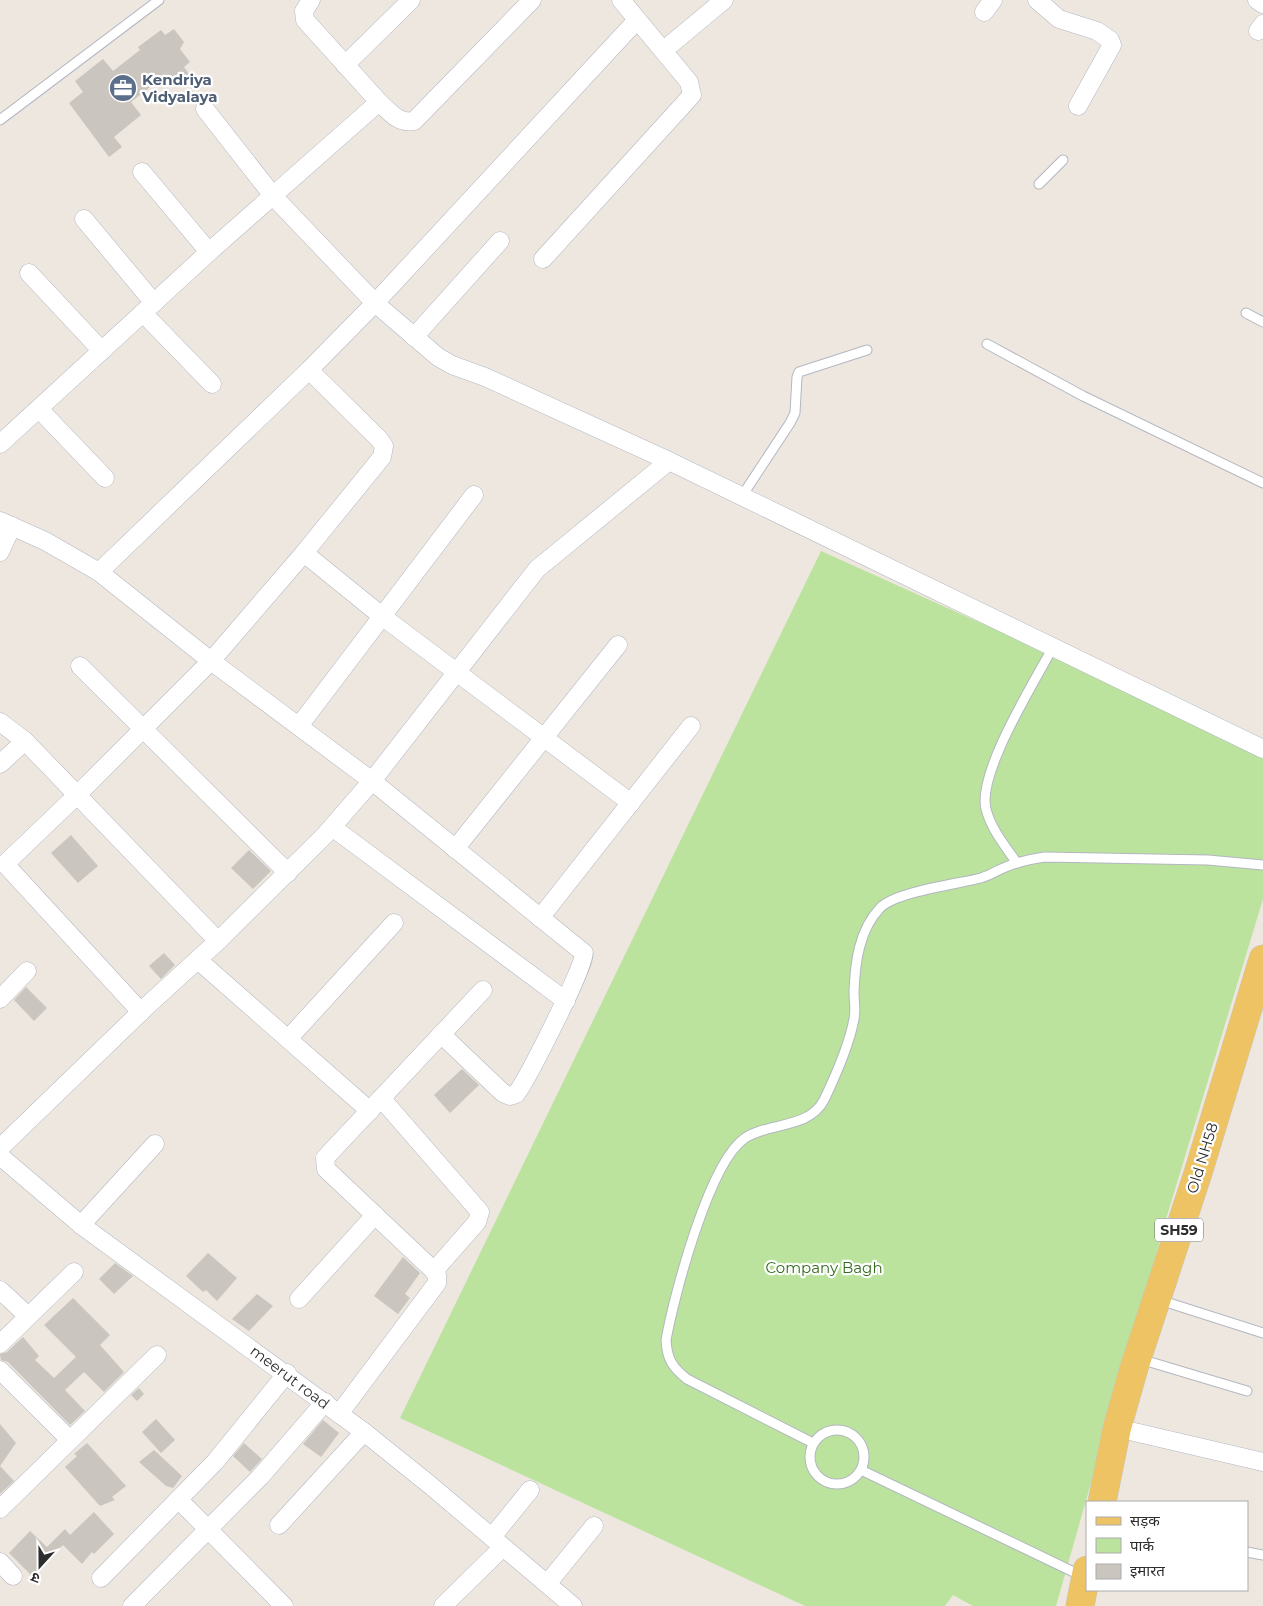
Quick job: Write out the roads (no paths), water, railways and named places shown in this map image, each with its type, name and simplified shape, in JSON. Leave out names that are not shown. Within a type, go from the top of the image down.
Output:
[{"type":"main road","name":"Old NH58","points":[[1102,1501],[1263,959]]},
{"type":"main road","name":"Old NH58","points":[[1114,1501],[1123,1430],[1150,1362],[1263,998]]},
{"type":"main road","points":[[1080,1606],[1086,1588]]},
{"type":"main road","points":[[1091,1591],[1093,1606]]},
{"type":"street","points":[[312,0],[304,11],[305,20],[379,102],[397,119],[406,122],[414,120],[532,0]]},
{"type":"street","points":[[345,65],[411,0]]},
{"type":"street","points":[[543,259],[692,95],[689,82],[621,0]]},
{"type":"street","points":[[664,50],[724,0]]},
{"type":"street","points":[[1037,0],[1059,19],[1097,30],[1110,40],[1112,44],[1078,106]]},
{"type":"street","points":[[1256,0],[1263,4]]},
{"type":"street","points":[[100,572],[309,370],[375,303],[637,20]]},
{"type":"street","points":[[0,444],[210,252],[379,102]]},
{"type":"street","points":[[205,109],[274,197],[375,303],[414,337],[452,365],[485,377],[669,461],[1263,748]]},
{"type":"street","points":[[142,172],[210,252]]},
{"type":"street","points":[[84,219],[149,308],[212,384]]},
{"type":"street","points":[[414,337],[500,241]]},
{"type":"street","points":[[29,273],[102,351]]},
{"type":"street","points":[[141,1012],[2,861],[76,796],[211,661],[304,553],[384,452],[384,446],[379,439],[309,370]]},
{"type":"street","points":[[39,409],[105,478]]},
{"type":"street","points":[[0,1148],[141,1012],[218,941],[332,827],[372,781],[537,569],[669,461]]},
{"type":"street","points":[[299,726],[474,495]]},
{"type":"street","points":[[0,552],[6,524],[45,541],[100,572],[211,661],[372,781],[580,949],[585,957],[566,1000],[516,1094],[510,1096],[503,1093],[441,1034]]},
{"type":"street","points":[[304,553],[383,617],[632,804]]},
{"type":"street","points":[[455,849],[618,645]]},
{"type":"street","points":[[80,666],[288,873]]},
{"type":"street","points":[[0,722],[25,741],[218,941]]},
{"type":"street","points":[[540,918],[632,804],[691,726]]},
{"type":"street","points":[[0,764],[25,741]]},
{"type":"street","points":[[332,827],[566,1000]]},
{"type":"street","points":[[288,1039],[394,923]]},
{"type":"street","points":[[198,960],[288,1039],[376,1105],[480,1212],[477,1222],[434,1271]]},
{"type":"street","points":[[0,999],[27,971]]},
{"type":"street","points":[[339,1414],[435,1289],[437,1283],[434,1271],[326,1169],[324,1164],[329,1153],[483,990]]},
{"type":"street","points":[[81,1225],[156,1144]]},
{"type":"street","name":"meerut road","points":[[0,1156],[81,1225],[287,1373],[364,1432],[548,1584],[566,1604]]},
{"type":"street","points":[[299,1299],[375,1215]]},
{"type":"street","points":[[0,1344],[74,1272]]},
{"type":"street","points":[[0,1290],[28,1316]]},
{"type":"street","points":[[0,1509],[157,1355]]},
{"type":"street","points":[[0,1370],[70,1440]]},
{"type":"street","points":[[101,1578],[215,1462],[287,1373]]},
{"type":"street","points":[[132,1606],[260,1477],[325,1402]]},
{"type":"street","points":[[1123,1430],[1263,1462]]},
{"type":"street","points":[[279,1525],[364,1432]]},
{"type":"street","points":[[443,1606],[497,1542],[530,1490]]},
{"type":"street","points":[[179,1500],[284,1606]]},
{"type":"street","points":[[548,1584],[594,1526]]},
{"type":"street","points":[[0,1562],[13,1576]]},
{"type":"lane","points":[[0,120],[159,0]]},
{"type":"lane","points":[[1039,184],[1063,160]]},
{"type":"lane","points":[[1246,313],[1263,322]]},
{"type":"lane","points":[[987,344],[1100,404],[1263,483]]},
{"type":"lane","points":[[742,496],[790,424],[795,413],[797,377],[799,372],[867,350]]},
{"type":"lane","points":[[1016,863],[995,830],[986,808],[986,786],[996,756],[1053,647]]},
{"type":"lane","points":[[813,1443],[687,1378],[672,1367],[667,1353],[666,1340],[697,1226],[728,1156],[744,1138],[764,1129],[794,1122],[812,1115],[823,1102],[850,1039],[855,1016],[855,970],[860,945],[869,922],[881,906],[896,898],[983,877],[1016,863],[1045,857],[1208,860],[1263,865]]},
{"type":"lane","points":[[1169,1303],[1263,1333]]},
{"type":"lane","points":[[1150,1362],[1247,1391]]},
{"type":"lane","points":[[828,1431],[846,1432],[861,1443],[864,1452],[861,1470],[849,1482],[832,1484],[824,1481],[812,1469],[810,1460],[813,1443],[828,1431]]},
{"type":"lane","points":[[861,1470],[1086,1578]]},
{"type":"lane","points":[[1248,1552],[1263,1555]]},
{"type":"place","name":"Kendriya Vidyalaya","points":[[123,88]]},
{"type":"park label","name":"Company Bagh","points":[[824,1267]]}]
